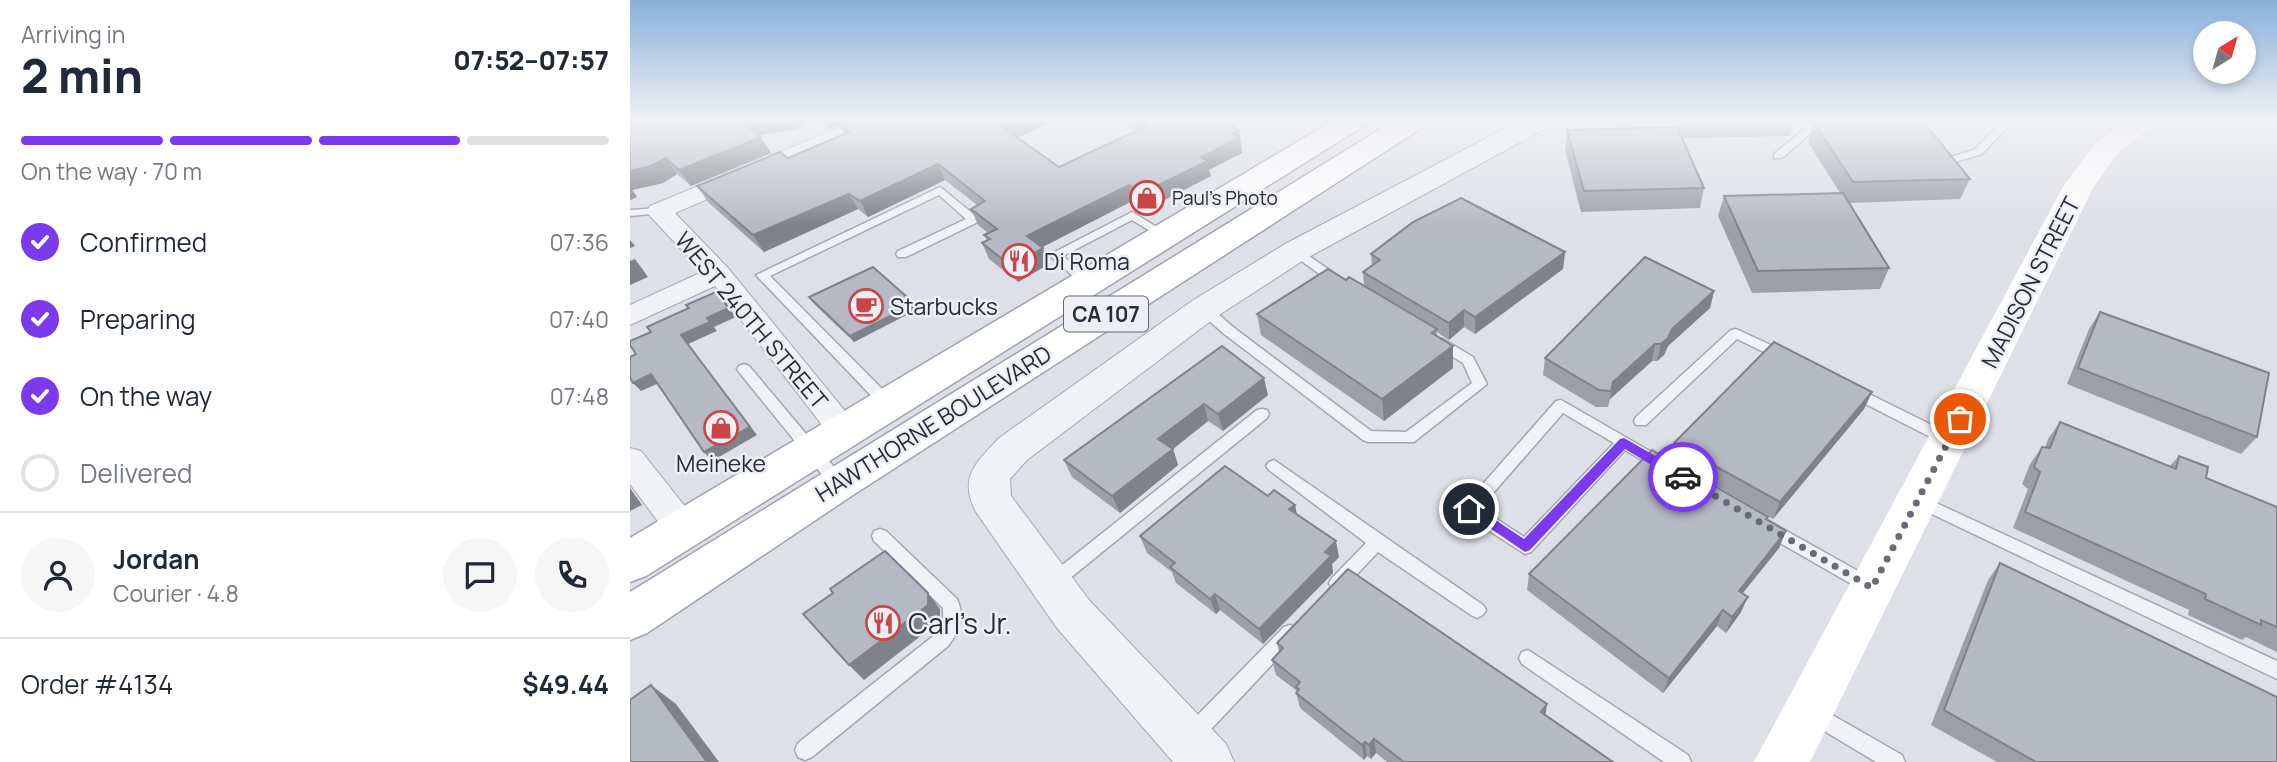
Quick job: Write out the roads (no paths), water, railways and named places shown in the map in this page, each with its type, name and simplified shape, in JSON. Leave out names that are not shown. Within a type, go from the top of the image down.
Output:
[{"type":"main road","name":"HAWTHORNE BOULEVARD","points":[[630,618],[831,454],[887,403],[1296,155]]},
{"type":"main road","name":"HAWTHORNE BOULEVARD","points":[[630,562],[683,529],[831,454],[1354,155]]},
{"type":"main road","name":"MADISON STREET","points":[[1781,762],[2079,185],[2102,155]]},
{"type":"street","points":[[659,211],[793,155]]},
{"type":"street","points":[[1197,751],[1073,614],[990,500],[989,475],[1013,449],[1204,309],[1296,251],[1476,155]]},
{"type":"street","name":"WEST 240TH STREET","points":[[659,211],[719,274],[831,454]]},
{"type":"street","points":[[630,316],[719,274]]},
{"type":"street","points":[[630,460],[683,529]]},
{"type":"lane","points":[[1945,162],[1970,155]]},
{"type":"lane","points":[[887,403],[762,275],[940,190],[974,220],[902,254]]},
{"type":"lane","points":[[630,213],[659,211]]},
{"type":"lane","points":[[1087,282],[1055,255],[1132,215],[1164,235]]},
{"type":"lane","points":[[1296,251],[1320,271],[1354,291]]},
{"type":"lane","points":[[1204,309],[1227,330],[1368,436],[1409,438],[1480,384],[1468,360],[1422,332]]},
{"type":"lane","points":[[1641,421],[1736,332],[1796,362]]},
{"type":"lane","points":[[744,369],[831,454]]},
{"type":"lane","points":[[1843,386],[1949,440]]},
{"type":"lane","points":[[1624,442],[1525,547],[1469,509],[1561,405],[1624,442],[1677,474]]},
{"type":"lane","points":[[1051,584],[1262,414]]},
{"type":"lane","points":[[1274,466],[1377,542],[1477,610]]},
{"type":"lane","points":[[1918,500],[2277,670]]},
{"type":"lane","points":[[1757,521],[1872,588]]},
{"type":"lane","points":[[805,750],[942,640],[951,629],[954,617],[951,604],[880,536]]},
{"type":"lane","points":[[1329,592],[1377,542]]},
{"type":"lane","points":[[1197,751],[1300,622]]},
{"type":"lane","points":[[1528,658],[1681,762]]},
{"type":"lane","points":[[1808,710],[1895,762]]},
{"type":"place","name":"Paul's Photo","points":[[1147,198]]},
{"type":"place","name":"Di Roma","points":[[1019,261]]},
{"type":"place","name":"Starbucks","points":[[866,306]]},
{"type":"place","name":"Meineke","points":[[721,428]]},
{"type":"place","name":"Carl's Jr.","points":[[883,623]]}]
